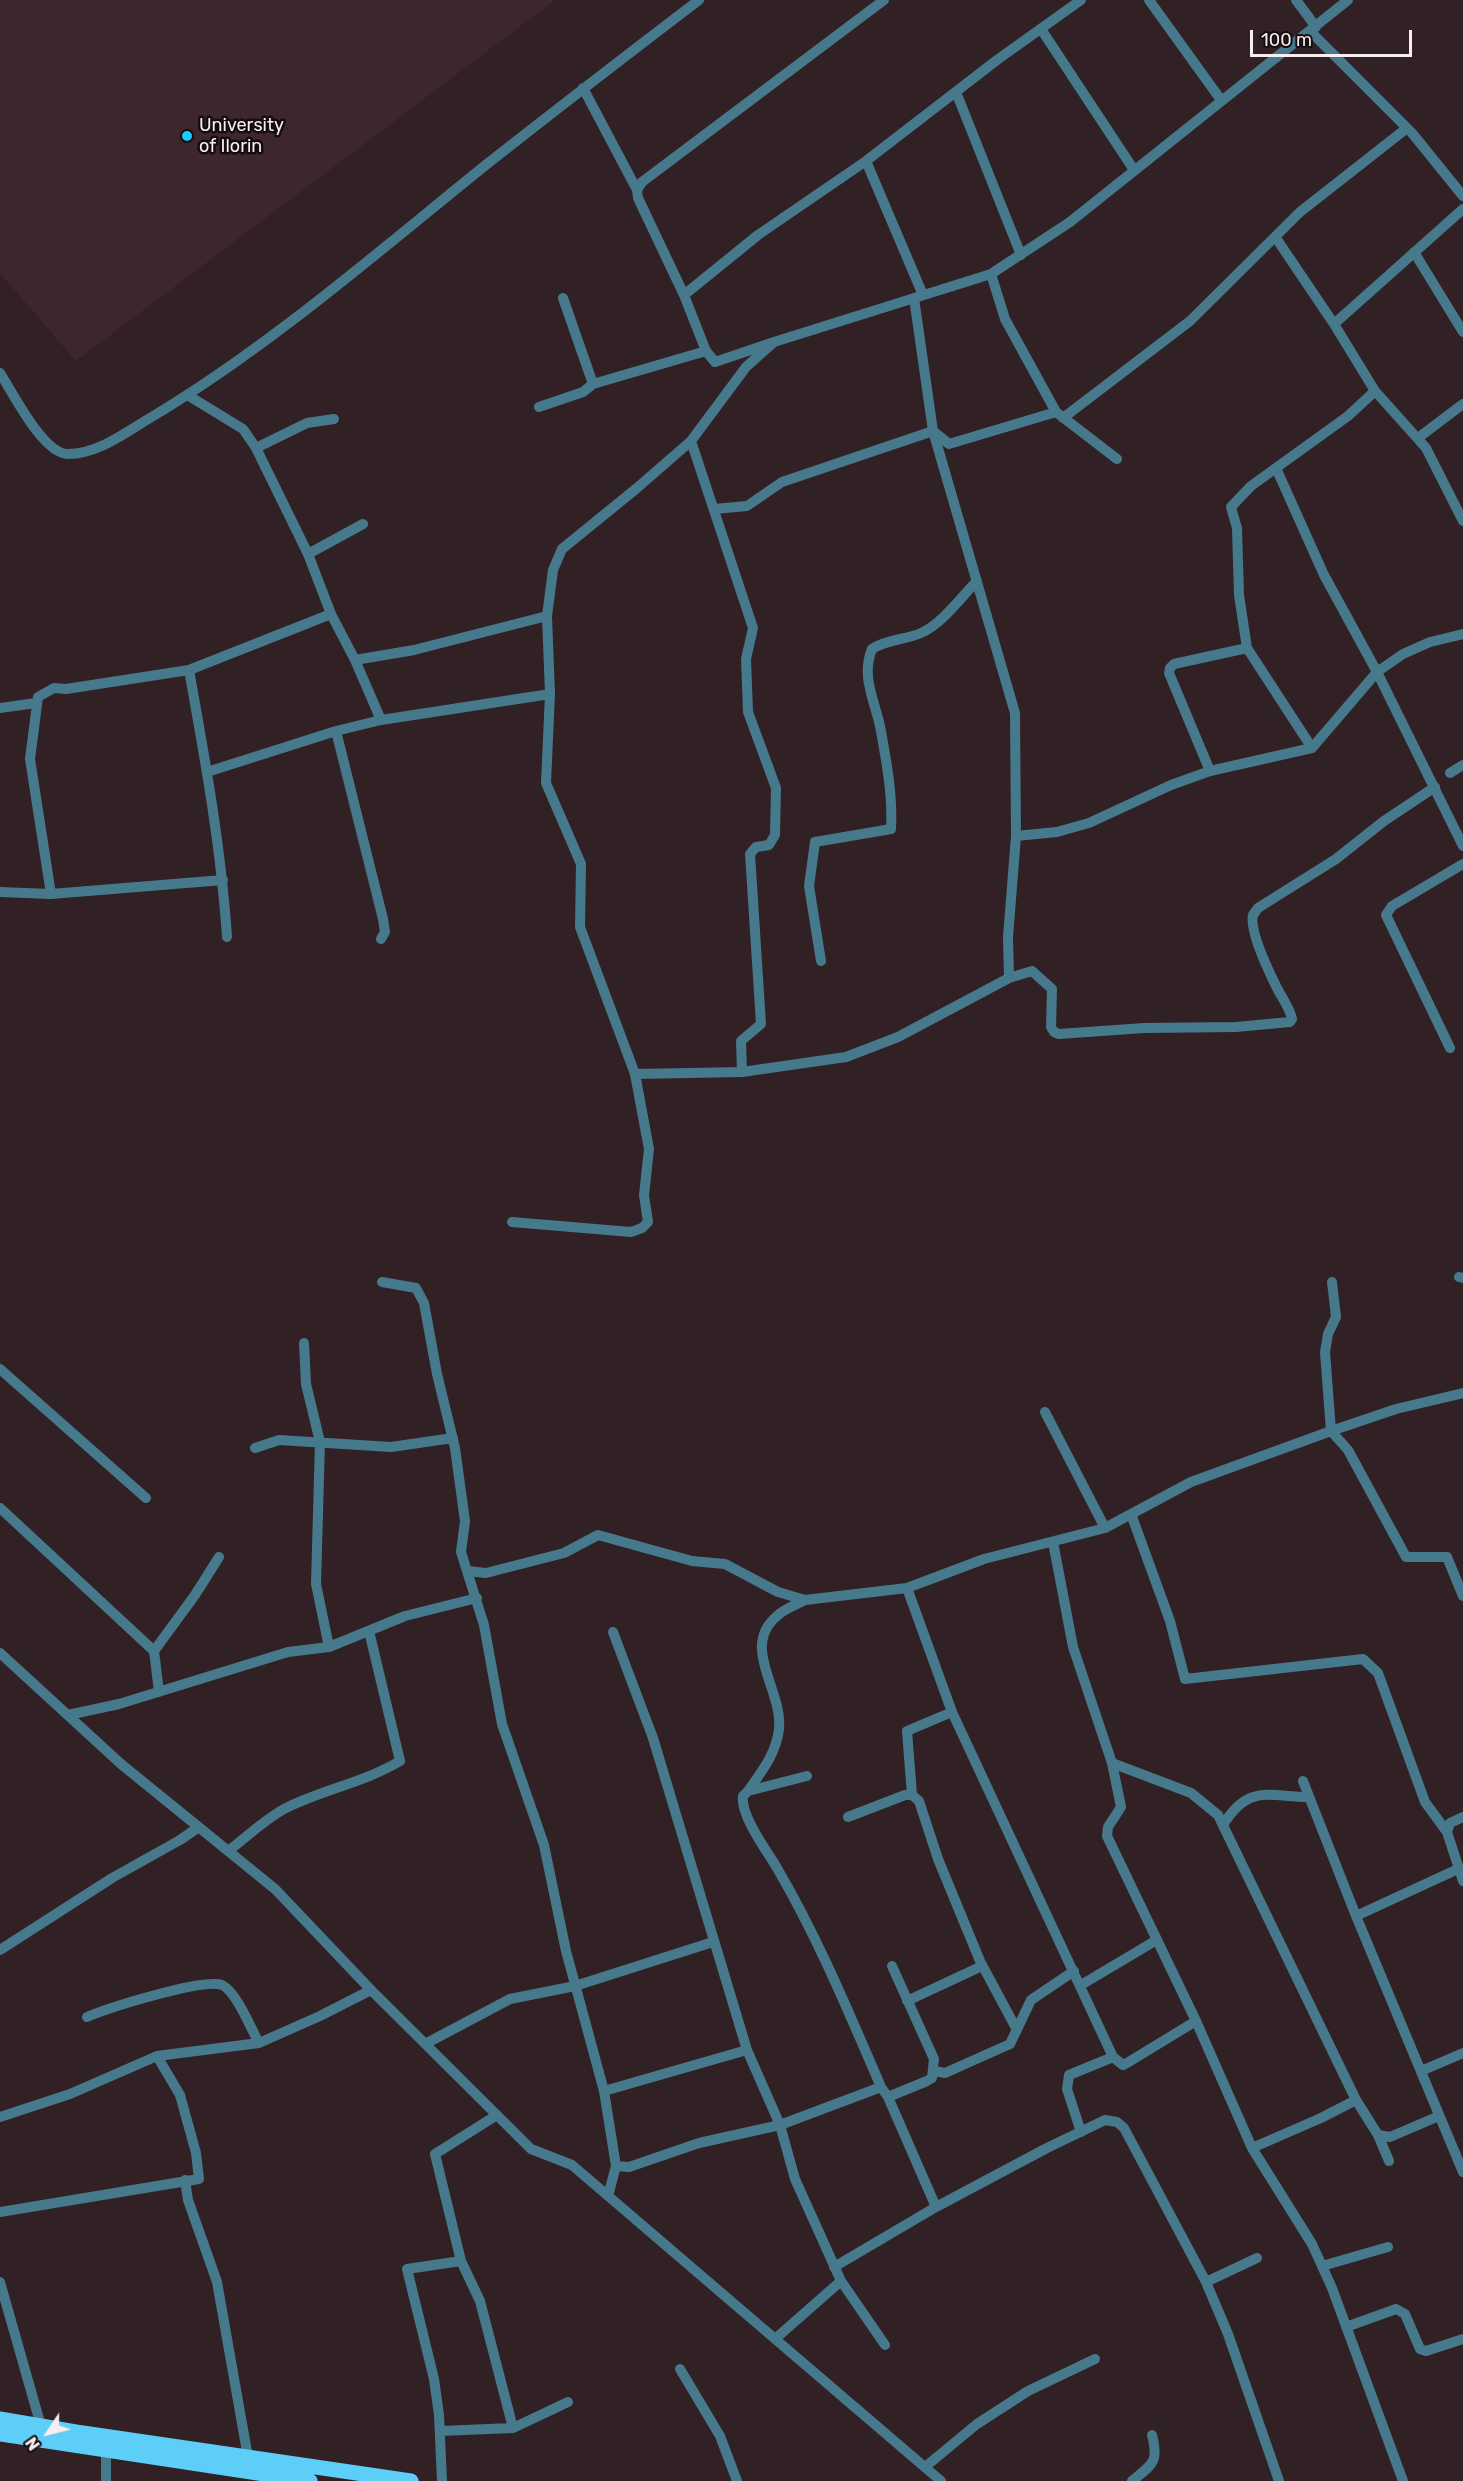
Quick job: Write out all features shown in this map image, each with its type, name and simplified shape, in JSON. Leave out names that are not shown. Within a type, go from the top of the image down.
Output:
[{"type":"main road","points":[[0,2419],[249,2465],[310,2481]]},
{"type":"main road","points":[[0,2434],[106,2450],[411,2481]]},
{"type":"street","points":[[0,373],[39,435],[55,450],[66,454],[102,445],[189,396],[294,318],[583,88],[699,0]]},
{"type":"street","points":[[637,190],[642,182],[884,0]]},
{"type":"street","points":[[684,295],[758,235],[866,161],[997,60],[1081,0]]},
{"type":"street","points":[[1149,0],[1221,100]]},
{"type":"street","points":[[1296,0],[1313,29],[1407,128],[1463,196]]},
{"type":"street","points":[[583,88],[637,190],[684,295],[706,351],[715,362],[991,274],[1070,222],[1348,0]]},
{"type":"street","points":[[1041,30],[1134,170]]},
{"type":"street","points":[[956,92],[1021,255]]},
{"type":"street","points":[[933,431],[949,444],[1059,415],[1190,321],[1300,212],[1407,128]]},
{"type":"street","points":[[866,161],[919,296],[933,431],[1015,713],[1016,836],[1008,937],[1009,978]]},
{"type":"street","points":[[1334,324],[1463,209]]},
{"type":"street","points":[[1276,238],[1334,324],[1375,392],[1426,448],[1463,520]]},
{"type":"street","points":[[1414,252],[1463,332]]},
{"type":"street","points":[[991,274],[1005,319],[1059,415],[1118,459]]},
{"type":"street","points":[[563,298],[593,384]]},
{"type":"street","points":[[512,1222],[631,1232],[642,1228],[648,1222],[644,1196],[649,1149],[634,1074],[580,927],[581,864],[546,783],[550,694],[547,616],[553,570],[562,549],[691,441],[746,367],[774,342]]},
{"type":"street","points":[[539,407],[583,392],[593,384],[706,351]]},
{"type":"street","points":[[1312,748],[1246,648],[1239,595],[1237,528],[1231,507],[1251,486],[1348,416],[1375,392]]},
{"type":"street","points":[[189,396],[243,429],[256,448],[308,554],[331,614],[355,660],[381,720]]},
{"type":"street","points":[[1418,438],[1463,404]]},
{"type":"street","points":[[256,448],[307,423],[334,419]]},
{"type":"street","points":[[714,509],[747,506],[782,482],[933,431]]},
{"type":"street","points":[[691,441],[753,628],[746,659],[748,712],[776,788],[775,835],[769,845],[756,847],[750,854],[761,1024],[741,1041],[742,1072]]},
{"type":"street","points":[[1276,468],[1324,575],[1377,672],[1463,846]]},
{"type":"street","points":[[308,554],[363,524]]},
{"type":"street","points":[[821,961],[809,886],[815,842],[891,829],[892,809],[880,727],[866,671],[872,649],[882,643],[921,633],[934,624],[977,581]]},
{"type":"street","points":[[51,894],[30,759],[38,697],[54,688],[66,689],[189,670],[331,614]]},
{"type":"street","points":[[355,660],[414,650],[547,616]]},
{"type":"street","points":[[1016,836],[1057,832],[1089,823],[1171,785],[1210,771],[1312,748],[1377,672],[1412,650],[1430,642],[1463,634]]},
{"type":"street","points":[[1210,771],[1169,673],[1170,668],[1174,664],[1246,648]]},
{"type":"street","points":[[189,670],[223,880],[227,937]]},
{"type":"street","points":[[207,772],[336,731],[381,720],[550,694]]},
{"type":"street","points":[[0,708],[36,703]]},
{"type":"street","points":[[336,731],[383,919],[385,932],[381,939]]},
{"type":"street","points":[[1450,773],[1463,765]]},
{"type":"street","points":[[634,1074],[742,1072],[846,1057],[898,1037],[1009,978],[1032,971],[1052,989],[1051,1027],[1059,1034],[1144,1028],[1236,1027],[1290,1022],[1291,1014],[1276,987],[1253,927],[1253,915],[1258,908],[1336,859],[1384,821],[1435,787]]},
{"type":"street","points":[[1450,1048],[1386,915],[1392,906],[1463,864]]},
{"type":"street","points":[[0,892],[51,894],[223,880]]},
{"type":"street","points":[[382,1282],[416,1288],[424,1303],[437,1374],[453,1438],[465,1521],[461,1552],[484,1625],[502,1724],[544,1845],[575,1986],[603,2091],[616,2166],[608,2196]]},
{"type":"street","points":[[1332,1282],[1336,1317],[1328,1334],[1325,1352],[1330,1431],[1348,1450],[1406,1557],[1447,1557],[1463,1596]]},
{"type":"street","points":[[304,1343],[306,1384],[320,1442],[316,1584],[328,1647]]},
{"type":"street","points":[[0,1369],[146,1498]]},
{"type":"street","points":[[936,2207],[888,2097],[881,2087],[796,1901],[748,1818],[742,1803],[742,1796],[770,1760],[779,1727],[776,1704],[760,1644],[765,1629],[778,1615],[805,1600],[907,1588],[984,1559],[1105,1528],[1191,1482],[1396,1409],[1463,1393]]},
{"type":"street","points":[[1045,1412],[1105,1528]]},
{"type":"street","points":[[255,1448],[279,1440],[391,1448],[453,1438]]},
{"type":"street","points":[[0,1508],[154,1651],[159,1692]]},
{"type":"street","points":[[1131,1514],[1170,1621],[1185,1679],[1363,1659],[1378,1672],[1425,1802],[1447,1832],[1463,1881]]},
{"type":"street","points":[[468,1571],[486,1573],[564,1554],[598,1534],[692,1561],[725,1564],[777,1592],[805,1600]]},
{"type":"street","points":[[1053,1542],[1072,1647],[1112,1763],[1121,1807],[1108,1827],[1107,1836],[1155,1941],[1196,2021],[1252,2148],[1301,2226],[1322,2266],[1403,2481]]},
{"type":"street","points":[[154,1651],[195,1595],[219,1557]]},
{"type":"street","points":[[907,1588],[952,1712],[1113,2057],[1123,2065],[1196,2021]]},
{"type":"street","points":[[68,1715],[119,1704],[288,1652],[328,1647],[405,1616],[477,1598]]},
{"type":"street","points":[[228,1851],[286,1808],[340,1785],[377,1775],[400,1761],[369,1631]]},
{"type":"street","points":[[613,1632],[656,1749],[747,2050],[780,2125],[795,2179],[841,2281],[885,2345]]},
{"type":"street","points":[[0,1653],[122,1764],[275,1889],[371,1990],[531,2149],[572,2165],[941,2481]]},
{"type":"street","points":[[912,1795],[907,1731],[952,1712]]},
{"type":"street","points":[[1112,1763],[1191,1793],[1218,1815],[1356,2100],[1378,2135],[1389,2161]]},
{"type":"street","points":[[748,1791],[807,1776]]},
{"type":"street","points":[[1303,1781],[1356,1916],[1463,2172]]},
{"type":"street","points":[[1223,1825],[1239,1804],[1261,1794],[1310,1797]]},
{"type":"street","points":[[848,1817],[905,1795],[912,1795],[919,1801],[938,1859],[982,1966],[1017,2030]]},
{"type":"street","points":[[1447,1832],[1450,1823],[1463,1817]]},
{"type":"street","points":[[0,1950],[103,1884],[199,1827]]},
{"type":"street","points":[[1356,1916],[1458,1869]]},
{"type":"street","points":[[1080,1985],[1155,1941]]},
{"type":"street","points":[[425,2044],[510,1999],[575,1986],[713,1942]]},
{"type":"street","points":[[888,2097],[927,2081],[932,2078],[934,2071],[934,2059],[892,1966]]},
{"type":"street","points":[[908,2001],[982,1966]]},
{"type":"street","points":[[934,2071],[945,2073],[1010,2044],[1031,2000],[1074,1971]]},
{"type":"street","points":[[87,2017],[121,2003],[204,1985],[222,1985],[232,1994],[259,2043]]},
{"type":"street","points":[[0,2117],[70,2094],[157,2056],[259,2043],[371,1990]]},
{"type":"street","points":[[603,2091],[747,2050]]},
{"type":"street","points":[[1420,2071],[1463,2053]]},
{"type":"street","points":[[0,2212],[199,2179],[196,2153],[180,2095],[157,2056]]},
{"type":"street","points":[[1081,2132],[1067,2089],[1070,2075],[1113,2057]]},
{"type":"street","points":[[616,2166],[629,2167],[699,2143],[780,2125],[881,2087]]},
{"type":"street","points":[[1252,2148],[1356,2100]]},
{"type":"street","points":[[497,2115],[435,2154],[461,2261],[480,2301],[513,2428]]},
{"type":"street","points":[[1378,2135],[1390,2137],[1439,2116]]},
{"type":"street","points":[[834,2267],[936,2207],[1081,2132],[1105,2121],[1117,2122],[1124,2128],[1206,2282],[1228,2334],[1279,2481]]},
{"type":"street","points":[[185,2180],[189,2200],[217,2282],[249,2465]]},
{"type":"street","points":[[1322,2266],[1388,2247]]},
{"type":"street","points":[[1206,2282],[1257,2258]]},
{"type":"street","points":[[442,2481],[440,2431],[434,2379],[407,2269],[461,2261]]},
{"type":"street","points":[[775,2339],[841,2281]]},
{"type":"street","points":[[0,2282],[41,2426]]},
{"type":"street","points":[[1346,2327],[1396,2309],[1405,2314],[1420,2349],[1426,2350],[1463,2339]]},
{"type":"street","points":[[925,2467],[977,2424],[1028,2391],[1095,2359]]},
{"type":"street","points":[[680,2369],[720,2436],[737,2481]]},
{"type":"street","points":[[440,2431],[513,2428],[568,2402]]},
{"type":"street","points":[[1132,2481],[1155,2460],[1156,2452],[1152,2435]]},
{"type":"street","points":[[106,2450],[106,2481]]},
{"type":"shaded area","name":"University of Ilorin","points":[[0,0],[555,0],[76,361],[0,273]]},
{"type":"place","name":"University of Ilorin","points":[[187,136]]}]
